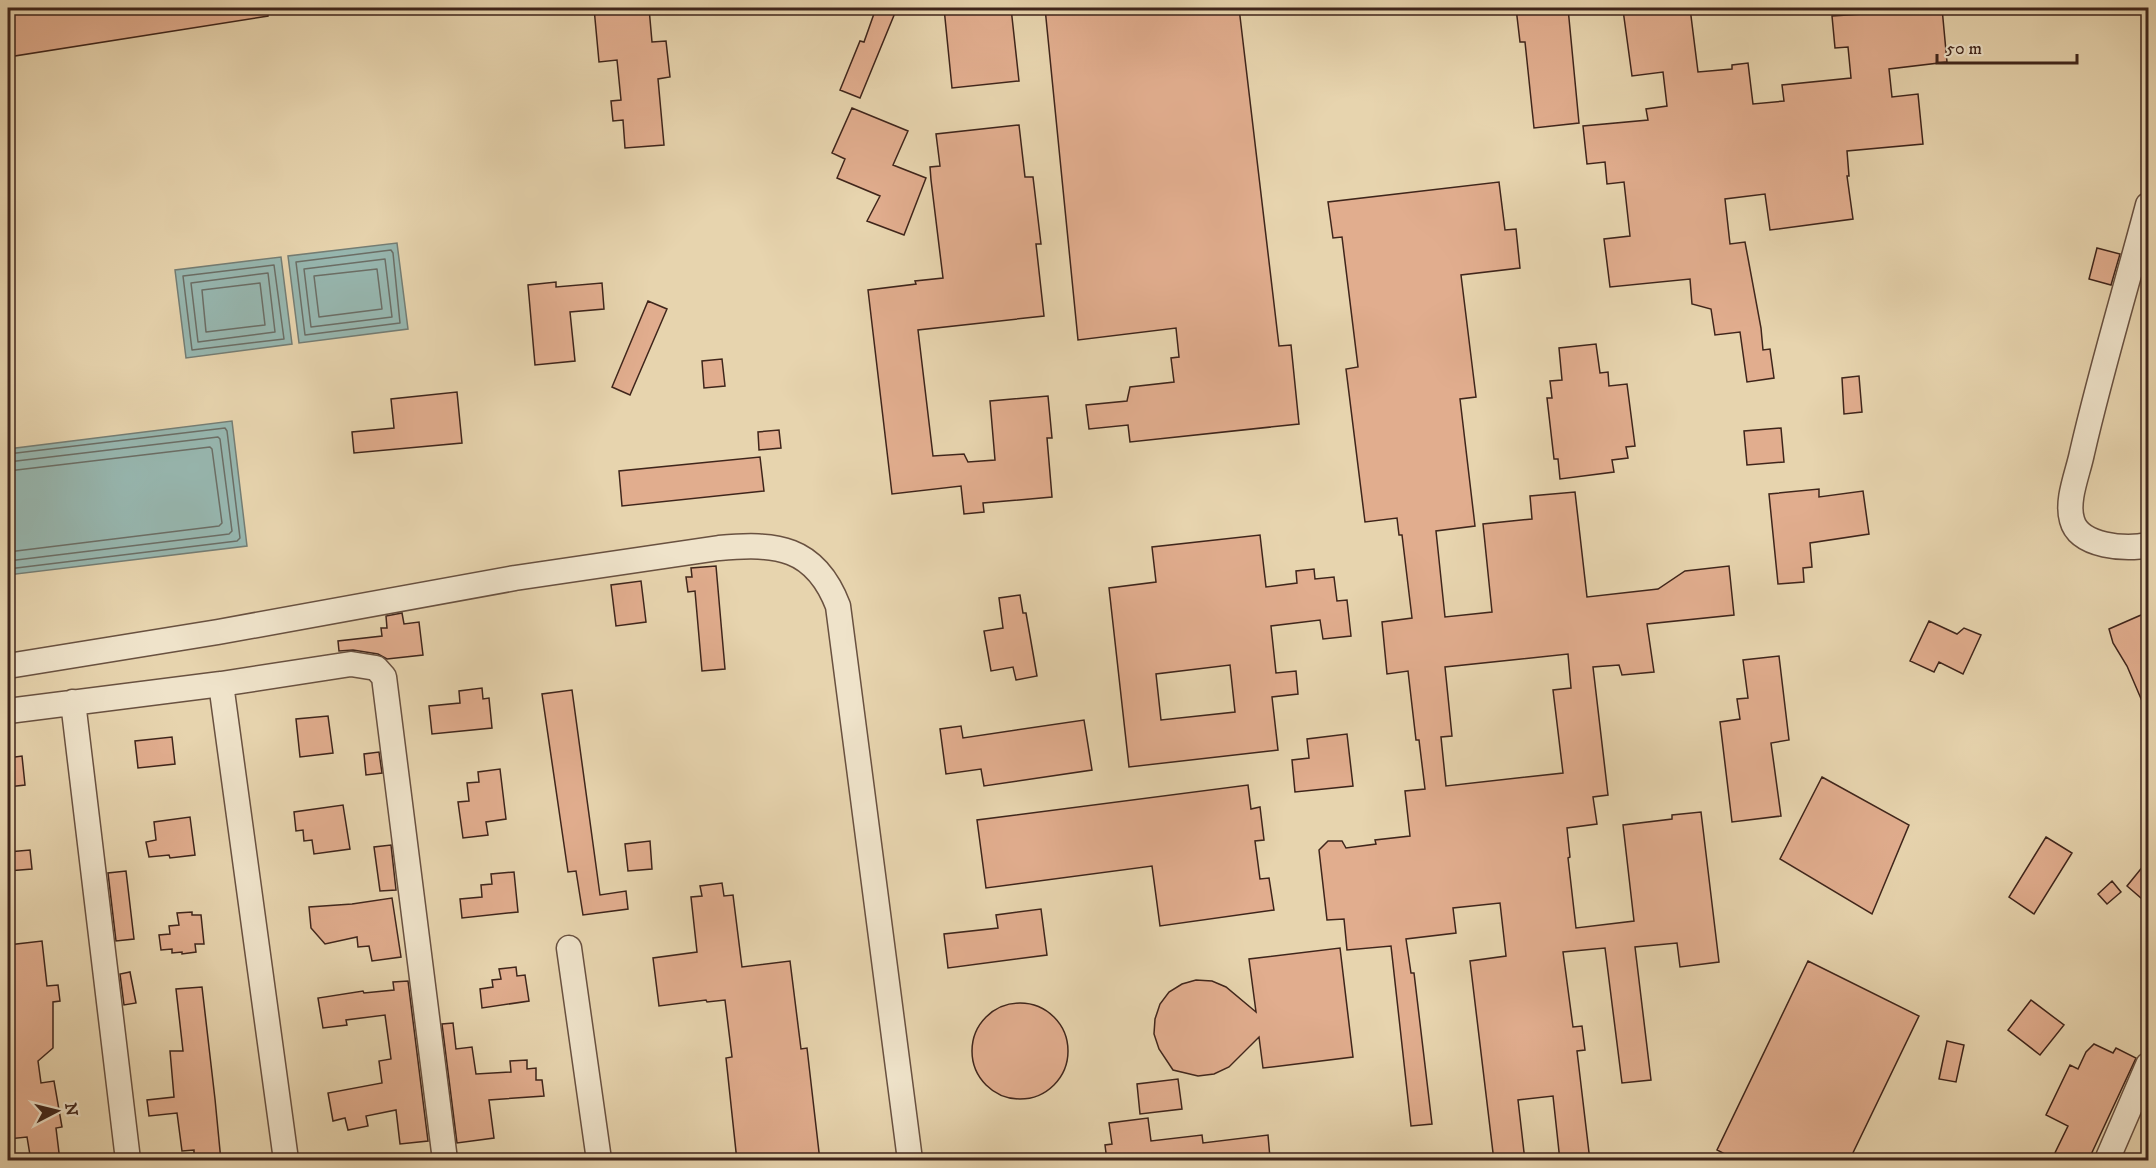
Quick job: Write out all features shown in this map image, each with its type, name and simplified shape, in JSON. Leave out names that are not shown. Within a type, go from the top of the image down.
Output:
[{"type":"street","points":[[2148,205],[2089,423],[2072,497],[2071,513],[2072,522],[2080,532],[2107,546],[2148,545]]},
{"type":"street","points":[[8,666],[218,632],[515,578],[719,548],[753,545],[783,549],[802,557],[819,570],[830,586],[838,606],[910,1161]]},
{"type":"street","points":[[8,711],[221,684],[351,664],[376,668],[384,677],[445,1161]]},
{"type":"street","points":[[221,684],[286,1161]]},
{"type":"street","points":[[73,702],[128,1161]]},
{"type":"street","points":[[569,948],[599,1161]]},
{"type":"street","points":[[2107,1161],[2148,1065]]},
{"type":"water","points":[[397,243],[408,329],[299,343],[288,256]]},
{"type":"water","points":[[281,257],[292,344],[186,358],[175,270]]},
{"type":"water","points":[[232,421],[247,546],[8,575],[8,449]]},
{"type":"building","points":[[8,8],[268,8],[268,16],[8,57]]},
{"type":"building","points":[[594,8],[649,8],[652,42],[666,41],[670,77],[658,79],[664,145],[625,148],[623,120],[613,121],[611,101],[621,100],[617,60],[599,62]]},
{"type":"building","points":[[876,8],[897,8],[860,98],[840,90],[860,41],[864,42]]},
{"type":"building","points":[[944,8],[1011,8],[1019,81],[952,88]]},
{"type":"building","points":[[1045,8],[1239,8],[1279,346],[1291,345],[1299,424],[1130,442],[1128,425],[1089,429],[1086,405],[1127,401],[1130,387],[1174,382],[1171,358],[1179,357],[1176,328],[1078,340]]},
{"type":"building","points":[[1516,8],[1568,8],[1579,123],[1534,128],[1525,42],[1520,42]]},
{"type":"building","points":[[1690,8],[1698,72],[1732,69],[1732,65],[1748,63],[1753,104],[1784,101],[1782,85],[1851,78],[1848,47],[1835,48],[1832,16],[1894,12],[1893,8],[1942,8],[1947,62],[1889,69],[1892,97],[1918,94],[1923,144],[1847,151],[1849,176],[1847,176],[1853,219],[1770,230],[1765,194],[1725,199],[1730,244],[1745,242],[1763,350],[1770,349],[1774,378],[1747,382],[1740,332],[1715,335],[1711,309],[1692,304],[1690,279],[1610,287],[1604,239],[1630,236],[1624,182],[1607,184],[1605,162],[1587,164],[1583,126],[1648,120],[1646,109],[1667,106],[1663,72],[1632,76],[1623,10]]},
{"type":"building","points":[[852,108],[908,131],[893,165],[926,178],[904,235],[867,221],[880,196],[837,178],[845,159],[832,153]]},
{"type":"building","points":[[1019,125],[1025,177],[1033,177],[1041,244],[1036,244],[1044,316],[918,330],[933,456],[964,454],[968,462],[995,460],[990,401],[1048,396],[1052,438],[1047,438],[1052,497],[983,503],[984,512],[964,514],[961,486],[892,494],[868,290],[943,278],[930,167],[940,166],[936,134]]},
{"type":"building","points":[[1499,182],[1505,230],[1516,229],[1520,268],[1461,275],[1476,397],[1460,399],[1475,526],[1436,531],[1445,617],[1492,612],[1483,524],[1532,519],[1530,496],[1575,492],[1587,597],[1658,589],[1685,571],[1729,566],[1734,615],[1647,624],[1654,672],[1622,675],[1619,665],[1593,667],[1608,795],[1593,797],[1597,824],[1567,828],[1576,928],[1634,921],[1623,825],[1672,819],[1672,815],[1701,812],[1719,962],[1680,967],[1677,943],[1635,947],[1651,1080],[1622,1083],[1605,948],[1563,952],[1573,1027],[1582,1026],[1585,1050],[1577,1051],[1590,1161],[1560,1161],[1553,1096],[1518,1100],[1525,1161],[1494,1161],[1470,961],[1506,956],[1500,903],[1453,908],[1456,933],[1406,939],[1411,973],[1414,973],[1432,1124],[1411,1126],[1391,946],[1347,950],[1344,919],[1327,920],[1319,850],[1328,841],[1342,841],[1346,848],[1376,844],[1375,840],[1410,836],[1405,791],[1425,789],[1419,740],[1416,740],[1408,671],[1387,674],[1382,622],[1412,618],[1402,535],[1399,535],[1397,518],[1365,522],[1346,369],[1358,367],[1342,237],[1333,238],[1328,202]],"holes":[[[1568,654],[1571,688],[1553,690],[1563,773],[1446,786],[1441,737],[1452,736],[1445,667]]]},
{"type":"building","points":[[2097,248],[2120,254],[2111,285],[2089,279]]},
{"type":"building","points":[[556,282],[556,287],[602,283],[604,309],[570,312],[575,361],[535,365],[528,285]]},
{"type":"building","points":[[648,301],[667,309],[630,395],[612,387]]},
{"type":"building","points":[[1596,344],[1600,373],[1608,372],[1609,386],[1627,384],[1635,446],[1626,447],[1628,458],[1612,460],[1614,472],[1560,479],[1558,459],[1554,459],[1547,398],[1552,398],[1550,381],[1562,380],[1559,348]]},
{"type":"building","points":[[722,359],[725,386],[704,388],[702,361]]},
{"type":"building","points":[[1859,376],[1862,412],[1844,414],[1842,378]]},
{"type":"building","points":[[457,392],[462,443],[354,453],[352,432],[394,428],[391,399]]},
{"type":"building","points":[[1781,428],[1784,462],[1747,465],[1744,431]]},
{"type":"building","points":[[779,430],[781,448],[759,450],[758,432]]},
{"type":"building","points":[[760,457],[764,491],[622,506],[619,471]]},
{"type":"building","points":[[1819,489],[1819,497],[1863,491],[1869,534],[1810,543],[1812,567],[1803,568],[1804,582],[1778,584],[1769,494]]},
{"type":"building","points":[[1260,535],[1266,587],[1297,583],[1296,571],[1314,569],[1315,579],[1334,577],[1337,601],[1347,600],[1351,636],[1323,639],[1320,620],[1271,626],[1276,673],[1296,671],[1298,694],[1272,697],[1278,750],[1129,767],[1109,588],[1156,582],[1152,547]],"holes":[[[1230,665],[1235,712],[1161,720],[1156,674]]]},
{"type":"building","points":[[716,566],[725,669],[702,671],[695,591],[688,592],[686,577],[692,577],[691,568]]},
{"type":"building","points":[[641,581],[646,622],[616,626],[611,585]]},
{"type":"building","points":[[1020,595],[1023,613],[1026,613],[1037,676],[1016,680],[1013,667],[991,671],[984,631],[1003,628],[999,598]]},
{"type":"building","points":[[2148,612],[2148,715],[2127,666],[2113,643],[2109,629]]},
{"type":"building","points":[[402,613],[404,624],[419,622],[423,655],[387,659],[378,654],[353,650],[339,651],[338,641],[382,636],[381,628],[387,628],[386,616]]},
{"type":"building","points":[[1929,621],[1957,634],[1964,628],[1981,635],[1963,674],[1939,662],[1934,672],[1910,661]]},
{"type":"building","points":[[1779,656],[1789,740],[1771,743],[1781,816],[1732,822],[1720,722],[1740,719],[1737,699],[1748,698],[1743,660]]},
{"type":"building","points":[[482,688],[483,699],[489,698],[492,728],[432,734],[429,706],[460,703],[459,691]]},
{"type":"building","points":[[572,690],[600,895],[626,891],[628,909],[583,915],[576,871],[568,872],[542,694]]},
{"type":"building","points":[[328,716],[333,753],[300,757],[296,719]]},
{"type":"building","points":[[1084,720],[1092,770],[984,786],[981,769],[946,774],[940,729],[961,726],[963,738]]},
{"type":"building","points":[[1347,734],[1353,786],[1295,792],[1292,760],[1309,758],[1307,739]]},
{"type":"building","points":[[172,737],[175,764],[138,768],[135,741]]},
{"type":"building","points":[[379,752],[382,773],[366,775],[364,754]]},
{"type":"building","points":[[22,756],[25,785],[8,787],[8,758]]},
{"type":"building","points":[[500,769],[506,819],[486,822],[488,835],[463,838],[458,802],[469,801],[467,783],[479,782],[478,772]]},
{"type":"building","points":[[1822,777],[1909,825],[1872,914],[1780,859]]},
{"type":"building","points":[[1248,785],[1251,809],[1260,807],[1264,840],[1255,841],[1260,879],[1269,878],[1274,910],[1160,926],[1152,866],[986,888],[977,820]]},
{"type":"building","points":[[343,805],[350,849],[314,854],[312,840],[304,841],[303,830],[296,831],[294,812]]},
{"type":"building","points":[[190,817],[195,855],[170,858],[169,855],[149,857],[146,842],[156,840],[154,822]]},
{"type":"building","points":[[2046,837],[2072,853],[2034,914],[2009,897]]},
{"type":"building","points":[[650,841],[652,869],[628,871],[625,844]]},
{"type":"building","points":[[391,845],[396,890],[380,891],[374,847]]},
{"type":"building","points":[[30,850],[32,869],[8,871],[8,852]]},
{"type":"building","points":[[2148,860],[2148,904],[2127,886]]},
{"type":"building","points":[[126,871],[134,939],[116,941],[108,873]]},
{"type":"building","points":[[514,872],[518,912],[462,918],[460,899],[482,897],[481,885],[492,884],[491,874]]},
{"type":"building","points":[[2112,881],[2121,892],[2107,904],[2098,894]]},
{"type":"building","points":[[722,883],[724,896],[733,895],[742,967],[790,961],[801,1049],[807,1048],[820,1161],[737,1161],[726,1058],[732,1057],[725,1000],[659,1006],[653,958],[697,952],[691,897],[702,896],[700,886]]},
{"type":"building","points":[[392,898],[401,957],[372,961],[369,946],[358,947],[357,937],[325,944],[311,928],[309,907]]},
{"type":"building","points":[[1041,909],[1047,955],[948,968],[944,934],[998,928],[996,915]]},
{"type":"building","points":[[192,912],[192,915],[201,915],[204,944],[195,944],[196,952],[182,954],[182,952],[172,953],[172,949],[161,950],[159,935],[170,934],[169,926],[179,925],[177,913]]},
{"type":"building","points":[[42,941],[47,986],[58,985],[60,1001],[53,1002],[53,1048],[38,1061],[41,1083],[54,1081],[62,1127],[56,1128],[60,1161],[31,1161],[27,1137],[8,1139],[8,945]]},
{"type":"building","points":[[1340,948],[1353,1057],[1263,1068],[1259,1037],[1229,1067],[1214,1074],[1198,1076],[1173,1070],[1159,1049],[1154,1034],[1155,1019],[1160,1004],[1169,992],[1182,984],[1196,980],[1212,981],[1226,987],[1256,1012],[1249,959]]},
{"type":"building","points":[[1808,961],[1919,1016],[1849,1161],[1738,1161],[1717,1150]]},
{"type":"building","points":[[516,967],[517,976],[525,975],[529,1001],[482,1008],[480,989],[493,987],[492,980],[501,979],[499,969]]},
{"type":"building","points":[[130,972],[136,1003],[124,1005],[120,974]]},
{"type":"building","points":[[408,981],[428,1141],[400,1144],[396,1110],[366,1116],[368,1126],[348,1130],[345,1118],[333,1121],[328,1093],[382,1083],[379,1061],[391,1059],[385,1015],[346,1020],[347,1025],[323,1028],[318,998],[363,991],[364,993],[394,990],[393,982]]},
{"type":"building","points":[[202,987],[221,1161],[194,1161],[194,1150],[182,1151],[177,1113],[149,1116],[147,1100],[174,1097],[170,1051],[183,1051],[176,989]]},
{"type":"building","points":[[2031,1000],[2064,1025],[2040,1055],[2008,1030]]},
{"type":"building","points":[[1020,1003],[1038,1007],[1054,1017],[1064,1033],[1068,1051],[1064,1069],[1054,1085],[1038,1095],[1020,1099],[1002,1095],[986,1085],[976,1069],[972,1051],[976,1033],[986,1017],[1002,1007]]},
{"type":"building","points":[[453,1023],[456,1049],[472,1047],[476,1074],[511,1072],[510,1061],[527,1060],[527,1069],[536,1068],[536,1080],[542,1080],[544,1096],[489,1100],[494,1138],[457,1143],[442,1024]]},
{"type":"building","points":[[1947,1041],[1964,1045],[1956,1082],[1939,1079]]},
{"type":"building","points":[[2094,1044],[2113,1053],[2116,1048],[2136,1058],[2088,1161],[2051,1161],[2068,1126],[2046,1115],[2070,1065],[2078,1069],[2086,1052]]},
{"type":"building","points":[[1178,1079],[1182,1109],[1140,1114],[1137,1084]]},
{"type":"building","points":[[1148,1118],[1151,1141],[1202,1135],[1203,1143],[1268,1135],[1270,1158],[1246,1161],[1107,1161],[1105,1145],[1112,1144],[1109,1123]]}]
